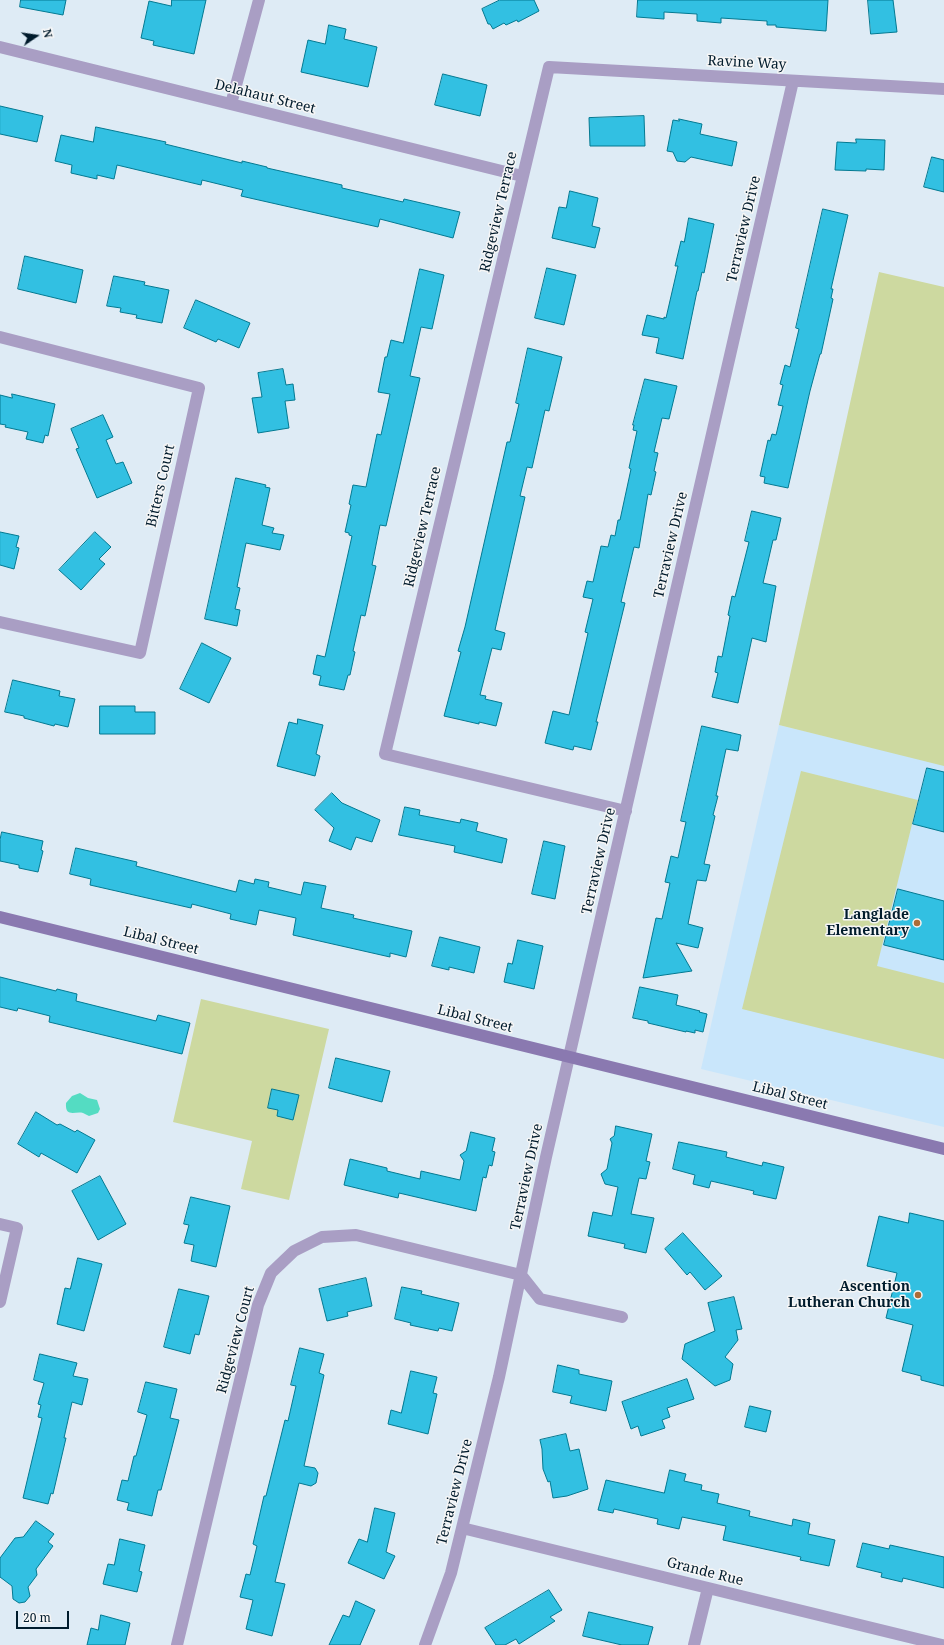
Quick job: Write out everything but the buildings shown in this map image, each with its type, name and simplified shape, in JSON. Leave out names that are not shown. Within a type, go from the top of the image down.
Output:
[{"type":"street","points":[[231,104],[259,0]]},
{"type":"street","name":"Delahaut Street","points":[[0,47],[522,176]]},
{"type":"street","name":"Ravine Way","points":[[549,67],[944,89]]},
{"type":"street","name":"Ridgeview Terrace","points":[[549,67],[385,754],[626,811]]},
{"type":"street","name":"Terraview Drive","points":[[425,1645],[451,1573],[499,1376],[569,1058],[793,81]]},
{"type":"street","name":"Bitters Court","points":[[0,337],[199,388],[140,653],[0,622]]},
{"type":"street","name":"Libal Street","points":[[0,917],[944,1149]]},
{"type":"street","points":[[0,1224],[17,1228],[0,1302]]},
{"type":"street","name":"Ridgeview Court","points":[[177,1645],[258,1305],[271,1273],[294,1251],[322,1237],[356,1235],[521,1275]]},
{"type":"street","points":[[521,1275],[540,1299],[622,1317]]},
{"type":"street","name":"Grande Rue","points":[[462,1528],[942,1645]]},
{"type":"street","points":[[694,1645],[708,1588]]},
{"type":"shaded area","points":[[879,272],[944,287],[944,766],[779,725]]},
{"type":"shaded area","points":[[779,725],[944,765],[944,1127],[701,1069]]},
{"type":"shaded area","points":[[801,771],[918,800],[877,966],[944,983],[944,1059],[742,1009]]},
{"type":"shaded area","points":[[201,999],[329,1029],[289,1200],[241,1189],[252,1141],[173,1122]]},
{"type":"shaded area","points":[[80,1093],[88,1098],[97,1100],[100,1109],[98,1113],[89,1116],[83,1113],[71,1113],[67,1111],[66,1103],[72,1096]]},
{"type":"place","name":"Langlade Elementary","points":[[917,923]]},
{"type":"place","name":"Ascention Lutheran Church","points":[[918,1295]]}]
